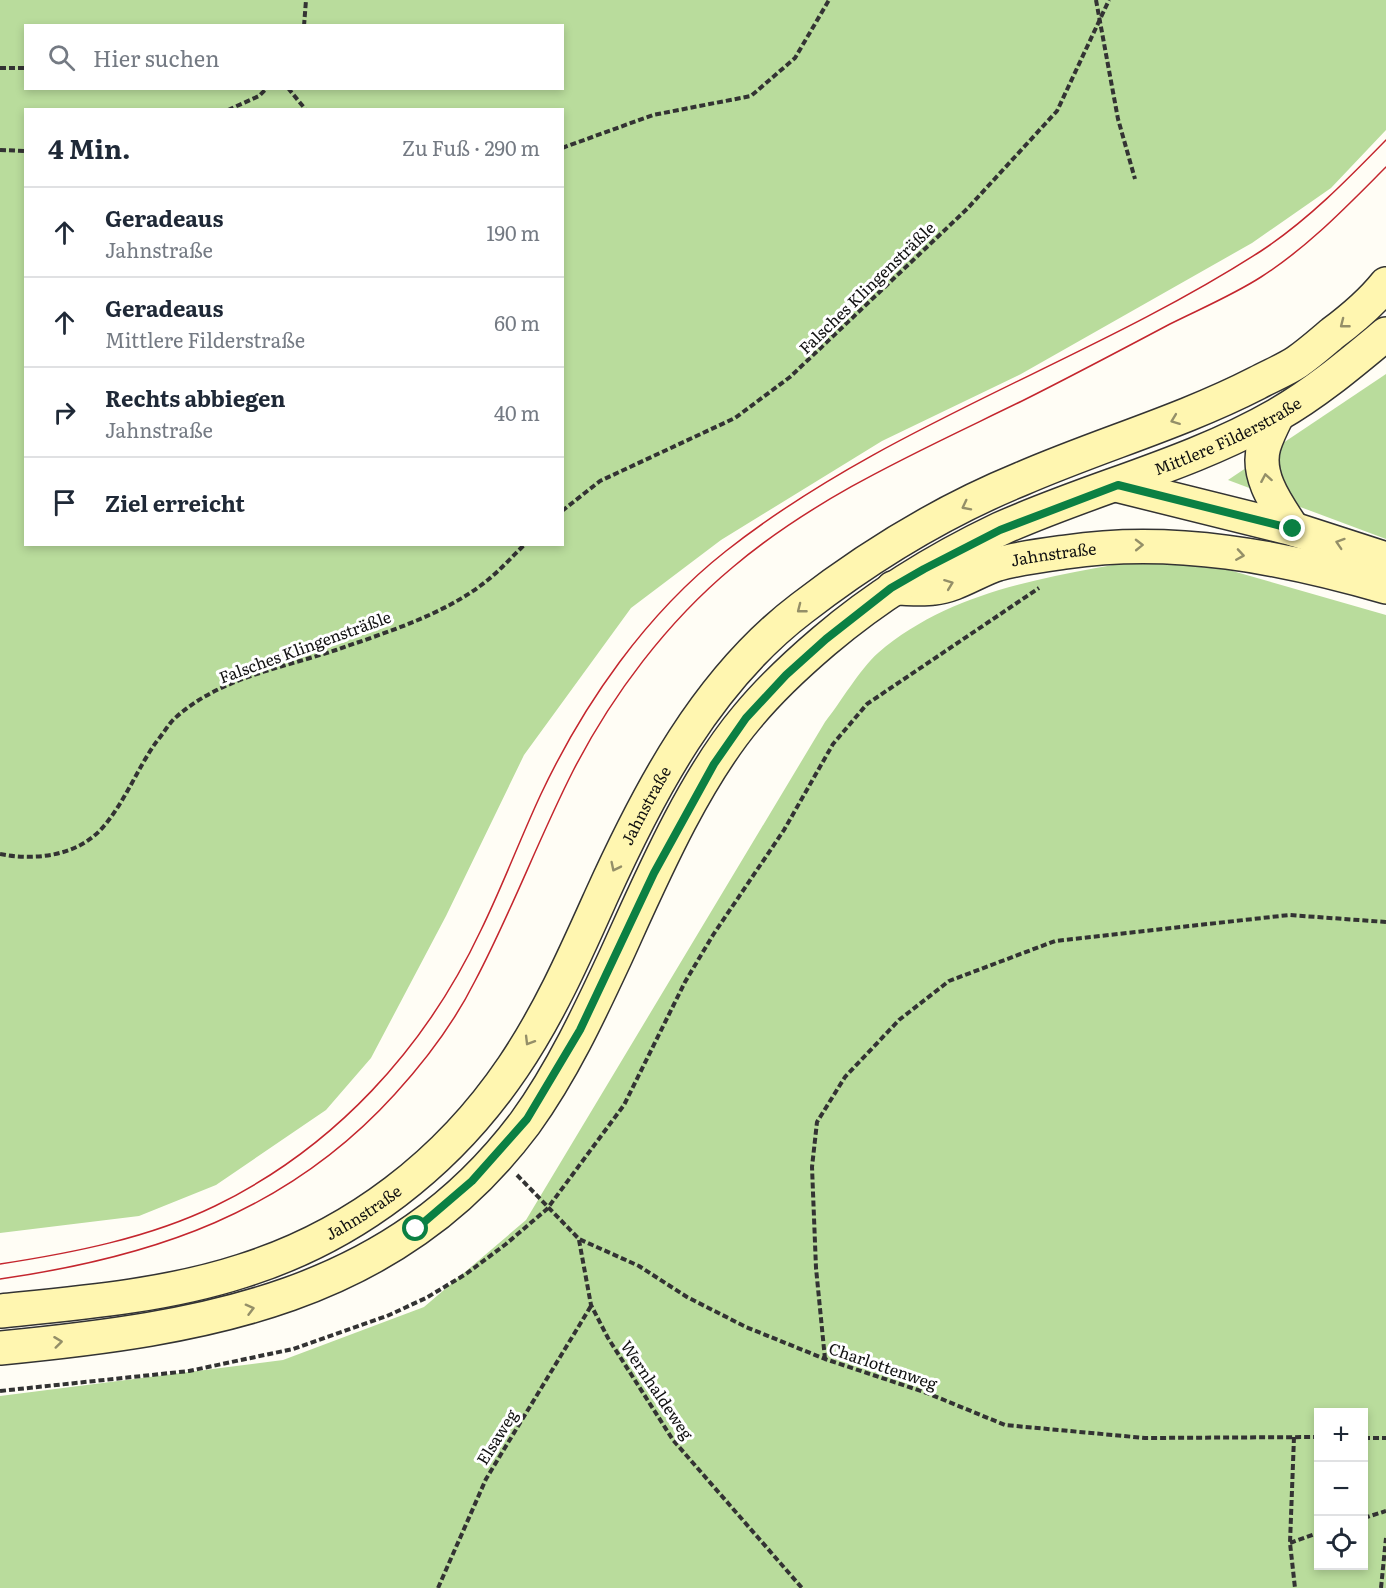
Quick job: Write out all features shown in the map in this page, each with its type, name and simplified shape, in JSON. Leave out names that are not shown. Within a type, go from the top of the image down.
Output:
[{"type":"main road","name":"Mittlere Filderstraße","points":[[1018,479],[1219,402],[1296,363],[1371,303],[1386,284]]},
{"type":"main road","name":"Mittlere Filderstraße","points":[[891,588],[1000,530],[1158,470],[1277,416],[1324,385],[1386,333]]},
{"type":"main road","points":[[1277,416],[1263,448],[1262,457],[1268,491],[1293,529]]},
{"type":"main road","points":[[1018,479],[1118,485],[1293,529],[1386,559]]},
{"type":"main road","name":"Jahnstraße","points":[[0,1311],[114,1298],[240,1272],[284,1256],[329,1235],[390,1197],[417,1175],[471,1122],[518,1059],[546,1013],[654,790],[699,718],[743,664],[797,612],[887,547],[1018,479]]},
{"type":"main road","name":"Jahnstraße","points":[[891,588],[936,588],[999,564],[1066,552],[1133,545],[1182,545],[1267,559],[1341,574],[1386,587]]},
{"type":"main road","points":[[0,1348],[183,1324],[223,1316],[292,1295],[358,1264],[416,1229],[448,1203],[498,1155],[527,1119],[575,1039],[654,873],[728,742],[786,675],[891,588]]},
{"type":"path","points":[[304,24],[306,0]]},
{"type":"path","points":[[564,147],[653,115],[751,96],[795,58],[829,0]]},
{"type":"path","points":[[1096,0],[1118,119],[1135,179]]},
{"type":"path","name":"Falsches Klingensträßle","points":[[564,509],[600,481],[735,418],[790,378],[967,209],[1057,111],[1109,0]]},
{"type":"path","points":[[0,68],[24,68]]},
{"type":"path","points":[[232,108],[259,96],[265,90]]},
{"type":"path","points":[[290,90],[304,108]]},
{"type":"path","points":[[0,150],[24,151]]},
{"type":"path","name":"Falsches Klingensträßle","points":[[0,854],[15,857],[46,856],[75,849],[104,826],[150,750],[174,719],[213,692],[270,669],[336,650],[448,605],[488,580],[523,546]]},
{"type":"path","points":[[0,1391],[189,1371],[293,1349],[387,1316],[426,1298],[466,1274],[547,1209],[624,1105],[685,982],[713,935],[784,830],[833,744],[867,704],[1042,586]]},
{"type":"path","points":[[825,1359],[816,1268],[812,1167],[817,1122],[845,1077],[899,1020],[949,981],[1055,941],[1289,915],[1386,922]]},
{"type":"path","name":"Charlottenweg","points":[[498,1155],[547,1209],[579,1239],[639,1266],[687,1297],[746,1327],[825,1359],[927,1393],[1005,1425],[1145,1438],[1314,1437]]},
{"type":"path","name":"Wernhaldeweg","points":[[579,1239],[591,1305],[608,1338],[673,1440],[802,1588]]},
{"type":"path","name":"Elsaweg","points":[[438,1588],[486,1479],[591,1305]]},
{"type":"path","points":[[1294,1437],[1290,1543],[1295,1588]]},
{"type":"path","points":[[1368,1438],[1386,1438]]},
{"type":"path","points":[[1368,1517],[1386,1511]]},
{"type":"path","points":[[1290,1543],[1314,1534]]},
{"type":"path","points":[[1381,1588],[1386,1538]]},
{"type":"green space","points":[[0,0],[1386,0],[1386,130],[1331,188],[1252,243],[1021,374],[882,441],[721,540],[631,608],[524,755],[446,916],[371,1058],[326,1110],[216,1185],[139,1216],[0,1233]]},
{"type":"green space","points":[[1386,374],[1386,539],[1228,480]]},
{"type":"green space","points":[[1173,554],[1386,615],[1386,1588],[0,1588],[0,1396],[283,1360],[424,1307],[526,1220],[825,722],[871,660],[910,629],[944,611],[980,596],[1057,576]]},
{"type":"tram line","points":[[0,1264],[110,1243],[190,1217],[258,1182],[299,1155],[337,1125],[372,1091],[433,1015],[481,930],[541,794],[577,726],[620,662],[669,603],[697,576],[726,551],[788,506],[853,466],[1127,327],[1195,291],[1261,251],[1311,213],[1386,140]]},
{"type":"tram line","points":[[0,1279],[57,1270],[112,1257],[164,1242],[215,1222],[264,1199],[310,1170],[354,1135],[395,1094],[449,1026],[467,997],[488,955],[560,797],[588,743],[643,661],[709,588],[766,541],[872,475],[1041,392],[1261,277],[1311,239],[1386,167]]},
{"type":"route","points":[[416,1229],[472,1181],[498,1155],[527,1119],[580,1030],[654,873],[714,764],[746,718],[786,675],[826,639],[891,588],[924,569],[1000,530],[1118,485],[1293,529]]}]
